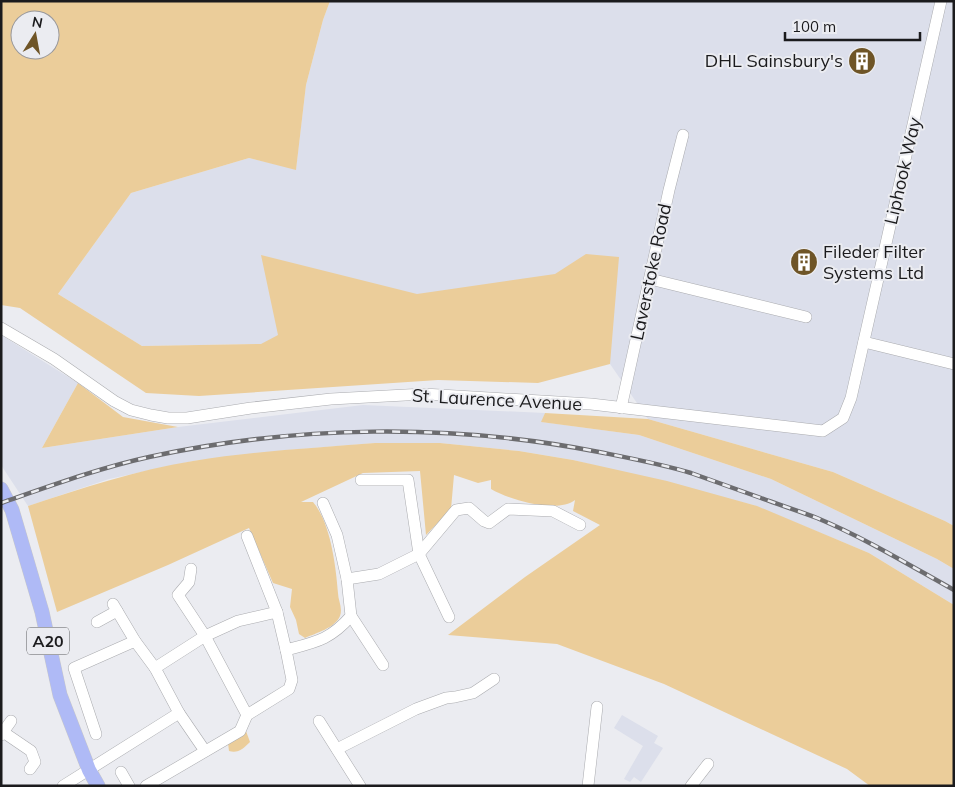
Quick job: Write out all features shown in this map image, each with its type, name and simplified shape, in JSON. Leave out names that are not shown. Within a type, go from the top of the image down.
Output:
[{"type":"main road","name":"A20","points":[[1,489],[12,510],[39,603],[60,695],[89,770],[98,786]]},
{"type":"street","name":"Liphook Way","points":[[864,342],[941,1]]},
{"type":"street","name":"Laverstoke Road","points":[[621,408],[683,135]]},
{"type":"street","points":[[650,278],[806,317]]},
{"type":"street","name":"St. Laurence Avenue","points":[[1,328],[54,359],[114,401],[131,410],[159,416],[187,418],[250,408],[322,400],[424,394],[590,404],[823,431],[843,418],[851,398],[864,342]]},
{"type":"street","points":[[864,342],[954,364]]},
{"type":"street","points":[[361,480],[408,480],[419,554],[449,617]]},
{"type":"street","points":[[322,503],[337,535],[351,616],[383,665]]},
{"type":"street","points":[[346,579],[379,574],[419,554],[456,510],[469,508],[484,522],[489,523],[508,509],[553,511],[580,525]]},
{"type":"street","points":[[146,786],[240,731],[247,715],[289,689],[292,680],[277,612],[246,536]]},
{"type":"street","points":[[191,569],[189,582],[178,595],[205,636],[247,715]]},
{"type":"street","points":[[97,622],[115,608],[155,668],[179,713],[204,751]]},
{"type":"street","points":[[155,668],[205,636],[238,621],[277,612]]},
{"type":"street","points":[[286,650],[323,640],[339,630],[351,616]]},
{"type":"street","points":[[96,734],[74,668],[136,641]]},
{"type":"street","points":[[337,749],[416,709],[446,698],[474,693],[494,679]]},
{"type":"street","points":[[588,786],[597,707]]},
{"type":"street","points":[[63,786],[179,713]]},
{"type":"street","points":[[11,721],[2,733],[31,751],[35,762],[30,769]]},
{"type":"street","points":[[319,721],[360,786]]},
{"type":"street","points":[[691,786],[708,764]]},
{"type":"street","points":[[121,772],[129,786]]},
{"type":"shaded area","points":[[1,1],[330,1],[323,20],[306,85],[296,170],[249,158],[131,193],[58,294],[142,346],[261,344],[278,335],[261,255],[417,294],[555,274],[586,254],[619,257],[610,364],[538,383],[438,380],[199,396],[146,393],[20,308],[1,305]]},
{"type":"shaded area","points":[[330,1],[954,1],[954,526],[833,472],[648,419],[610,364],[261,344],[142,346],[58,294],[131,193],[249,158],[296,169],[306,85],[323,20]]},
{"type":"shaded area","points":[[1,335],[78,383],[42,448],[178,427],[363,405],[545,413],[542,422],[639,435],[771,479],[954,569],[954,605],[869,553],[753,505],[573,460],[519,451],[440,443],[375,443],[288,450],[193,461],[109,479],[28,506],[1,465]]},
{"type":"shaded area","points":[[78,383],[123,417],[178,427],[42,448]]},
{"type":"shaded area","points":[[545,413],[648,419],[833,472],[954,526],[954,569],[771,479],[639,435],[541,422]]},
{"type":"shaded area","points":[[375,443],[440,443],[519,451],[573,460],[667,481],[757,506],[869,553],[954,605],[954,786],[870,786],[847,769],[664,684],[557,644],[448,635],[525,577],[600,525],[573,511],[575,500],[557,506],[533,504],[491,489],[491,480],[478,483],[454,475],[451,509],[426,535],[420,471],[363,473],[301,502],[313,502],[324,522],[332,546],[341,610],[338,620],[334,624],[305,638],[299,634],[296,620],[290,607],[292,589],[273,583],[249,528],[57,612],[28,506],[110,480],[151,469],[193,461],[284,450]]},
{"type":"shaded area","points":[[622,715],[658,736],[654,743],[663,748],[641,782],[634,777],[630,782],[624,779],[643,746],[614,728]]},
{"type":"shaded area","points":[[246,731],[250,742],[238,751],[229,751],[228,743]]},
{"type":"railway","points":[[1,503],[112,466],[204,446],[317,434],[430,432],[487,436],[599,452],[691,473],[810,515],[835,526],[887,552],[954,590]]},
{"type":"place","name":"DHL Sainsbury's","points":[[862,61]]},
{"type":"place","name":"Fileder Filter Systems Ltd","points":[[804,262]]}]
